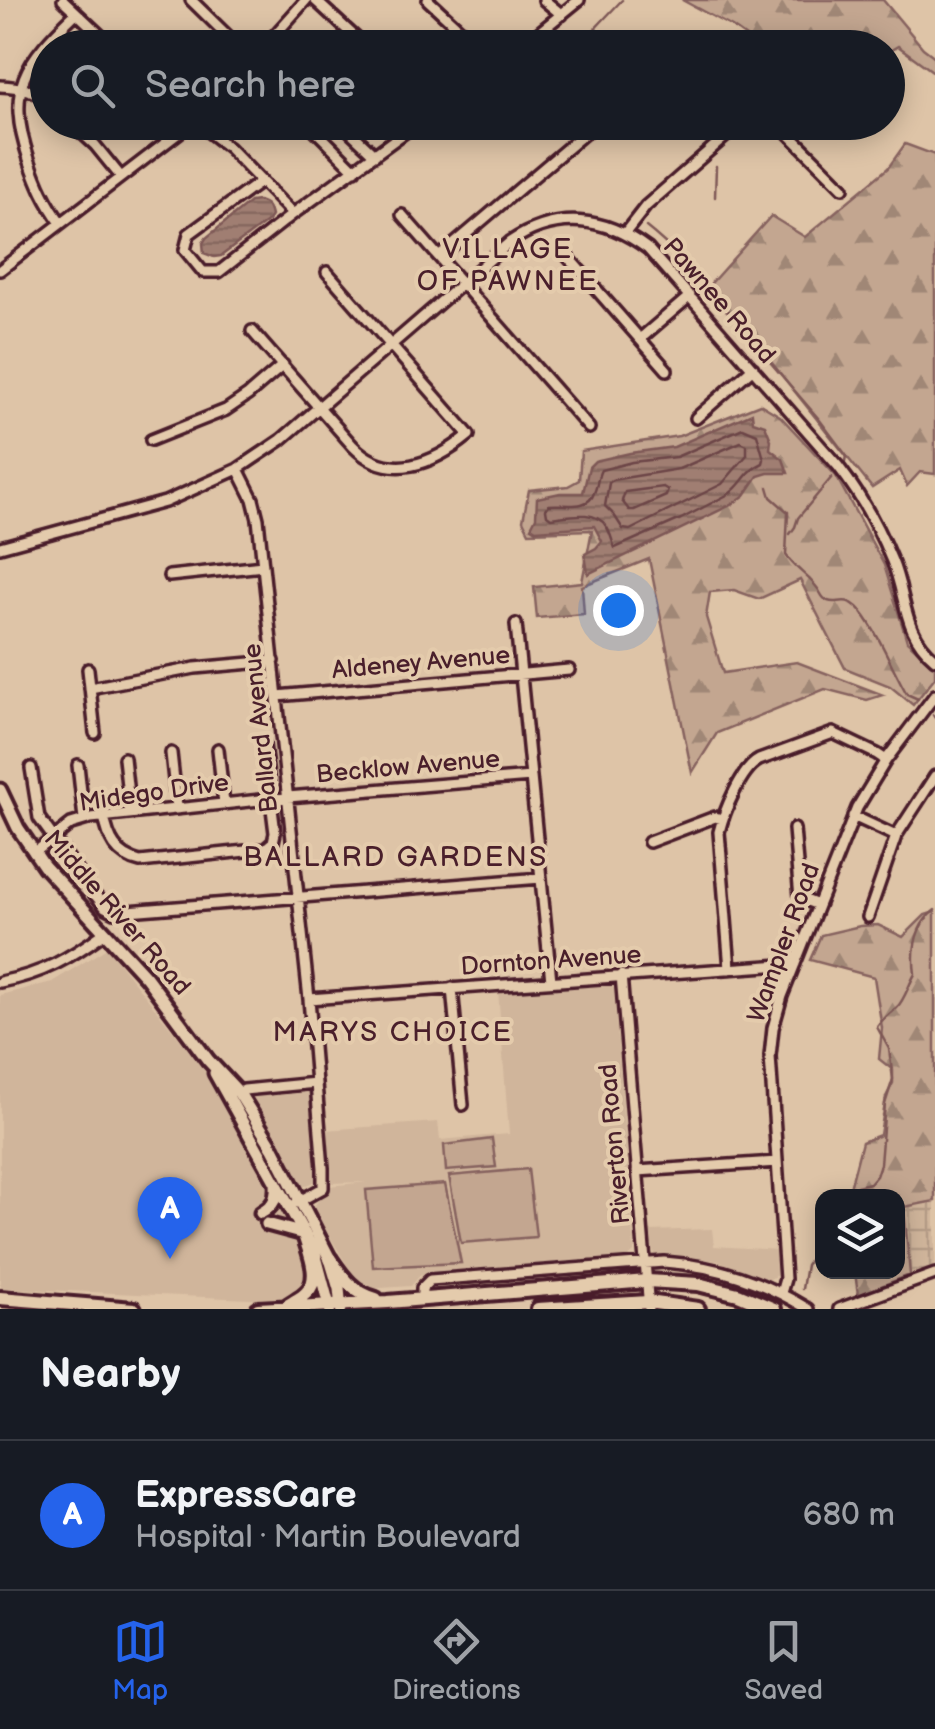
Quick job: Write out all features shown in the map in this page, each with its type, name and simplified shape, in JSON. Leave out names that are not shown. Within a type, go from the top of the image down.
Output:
[{"type":"main road","points":[[285,1308],[312,1286],[314,1276],[304,1234]]},
{"type":"main road","points":[[330,1259],[361,1295],[388,1302]]},
{"type":"main road","points":[[258,1309],[335,1307],[422,1294],[647,1281],[698,1284],[774,1309]]},
{"type":"main road","points":[[0,1298],[134,1309]]},
{"type":"main road","points":[[538,1309],[649,1305],[698,1309]]},
{"type":"street","points":[[63,0],[94,30]]},
{"type":"street","points":[[191,0],[222,30]]},
{"type":"street","points":[[279,30],[306,0]]},
{"type":"street","points":[[315,0],[348,30]]},
{"type":"street","points":[[428,0],[460,30]]},
{"type":"street","points":[[544,0],[562,16]]},
{"type":"street","points":[[544,30],[579,0]]},
{"type":"street","points":[[60,30],[76,13]]},
{"type":"street","points":[[30,65],[18,105],[21,134],[42,195],[61,223]]},
{"type":"street","points":[[0,86],[30,91]]},
{"type":"street","points":[[89,140],[121,177]]},
{"type":"street","points":[[0,270],[170,140]]},
{"type":"street","points":[[218,140],[293,214]]},
{"type":"street","points":[[324,140],[355,170]]},
{"type":"street","points":[[359,140],[375,155]]},
{"type":"street","points":[[260,182],[189,234],[185,250],[202,272],[219,272],[395,140]]},
{"type":"street","points":[[439,257],[577,140]]},
{"type":"street","points":[[625,233],[646,206],[721,140]]},
{"type":"street","points":[[796,140],[843,188]]},
{"type":"street","points":[[402,215],[589,428]]},
{"type":"street","name":"Pawnee Road","points":[[0,547],[165,502],[238,470],[282,440],[510,242],[543,225],[577,221],[625,233],[648,249],[844,474],[892,560],[912,632],[935,659]]},
{"type":"street","points":[[560,249],[667,370]]},
{"type":"street","points":[[252,330],[358,452],[371,461],[404,466],[456,446],[469,435],[327,272]]},
{"type":"street","points":[[640,339],[690,296]]},
{"type":"street","points":[[152,440],[226,410],[282,365]]},
{"type":"street","points":[[696,418],[752,368]]},
{"type":"street","name":"Ballard Avenue","points":[[238,470],[258,512],[299,896],[324,1184],[320,1191],[295,1204]]},
{"type":"street","points":[[169,576],[264,566]]},
{"type":"street","points":[[516,624],[552,981]]},
{"type":"street","points":[[90,688],[196,668],[274,660]]},
{"type":"street","points":[[88,668],[95,733]]},
{"type":"street","name":"Aldeney Avenue","points":[[277,696],[569,670]]},
{"type":"street","name":"Wampler Road","points":[[781,1292],[785,1280],[771,1038],[778,1009],[853,816],[886,760],[935,695]]},
{"type":"street","points":[[730,969],[719,832],[748,766],[826,734],[838,735],[886,760]]},
{"type":"street","points":[[104,816],[114,846],[124,856],[140,862],[265,848],[274,839],[264,744]]},
{"type":"street","points":[[218,749],[224,804]]},
{"type":"street","points":[[171,753],[177,808]]},
{"type":"street","points":[[124,758],[130,813]]},
{"type":"street","points":[[78,765],[84,820]]},
{"type":"street","points":[[31,768],[37,814],[105,908],[115,912],[541,878]]},
{"type":"street","points":[[868,917],[896,836],[935,776]]},
{"type":"street","name":"Becklow Avenue","points":[[288,797],[531,777]]},
{"type":"street","name":"Middle River Road","points":[[0,790],[6,816],[34,853],[166,1002],[208,1060],[238,1093],[274,1148],[335,1307]]},
{"type":"street","name":"Midego Drive","points":[[34,853],[71,824],[84,820],[288,797]]},
{"type":"street","points":[[853,816],[896,836]]},
{"type":"street","points":[[650,842],[715,817],[722,819]]},
{"type":"street","points":[[794,829],[800,898],[818,905]]},
{"type":"street","points":[[1,978],[28,976],[56,965],[104,933]]},
{"type":"street","name":"Dornton Avenue","points":[[309,999],[795,964]]},
{"type":"street","name":"Riverton Road","points":[[621,975],[649,1305]]},
{"type":"street","points":[[452,988],[463,1105]]},
{"type":"street","name":"Middle River Road","points":[[208,1060],[276,1184],[295,1204],[330,1259],[335,1307]]},
{"type":"street","points":[[238,1093],[316,1083]]},
{"type":"street","points":[[638,1171],[777,1162]]},
{"type":"street","points":[[276,1184],[273,1204],[264,1218],[304,1234]]},
{"type":"street","points":[[422,1294],[430,1280],[645,1262],[680,1263],[724,1270],[781,1292],[808,1309]]},
{"type":"street","points":[[840,1309],[935,1274]]},
{"type":"shaded area","points":[[107,948],[201,1066],[265,1177],[300,1248],[307,1273],[298,1293],[274,1300],[0,1288],[0,995],[52,982]]},
{"type":"shaded area","points":[[611,985],[634,1252],[627,1258],[421,1274],[411,1286],[366,1289],[356,1280],[317,1215],[315,1205],[329,1186],[367,1182],[328,1183],[324,1130],[438,1122],[440,1140],[509,1134],[498,990]]},
{"type":"shaded area","points":[[310,1086],[316,1181],[303,1187],[243,1095]]},
{"type":"shaded area","points":[[935,1201],[935,1265],[910,1275],[905,1218],[905,1206]]},
{"type":"shaded area","points":[[712,1229],[714,1246],[778,1250],[778,1274],[767,1281],[718,1261],[656,1255],[651,1248],[649,1231]]},
{"type":"green space","points":[[682,0],[883,0],[935,57],[935,73],[905,51],[905,30],[732,27]]},
{"type":"green space","points":[[905,144],[935,155],[935,474],[920,472],[907,486],[900,470],[872,488],[757,340],[705,290],[771,216],[805,237],[888,168]]},
{"type":"green space","points":[[760,404],[780,416],[836,476],[884,565],[907,641],[935,666],[935,677],[913,705],[890,686],[845,668],[800,580],[759,599],[734,590],[710,592],[706,617],[723,673],[797,662],[883,695],[867,700],[825,689],[717,733],[692,773],[649,559],[582,586],[584,614],[537,618],[534,587],[582,582],[592,530],[529,532],[523,520],[529,490],[568,486],[579,480],[581,451],[679,436]]},
{"type":"green space","points":[[935,912],[935,1201],[905,1207],[905,1189],[850,1189],[862,1142],[880,1135],[886,1097],[893,1083],[893,1070],[879,1059],[882,1028],[874,977],[810,960],[821,935],[878,925],[903,937],[925,915]]},
{"type":"green space","points":[[492,1139],[496,1167],[446,1171],[444,1145]]},
{"type":"green space","points":[[528,1169],[536,1237],[461,1243],[449,1176]]},
{"type":"green space","points":[[445,1184],[461,1263],[373,1267],[366,1190]]},
{"type":"green space","points":[[905,1218],[910,1275],[905,1277]]},
{"type":"green space","points":[[856,1279],[900,1279],[858,1295]]},
{"type":"water","points":[[258,201],[269,208],[268,221],[221,256],[204,253],[206,238],[250,202]]},
{"type":"water","points":[[752,413],[753,421],[765,425],[770,449],[783,459],[788,473],[758,476],[745,495],[731,505],[588,574],[585,554],[602,541],[594,526],[536,530],[531,527],[537,498],[583,493],[589,467],[595,461],[674,447]]},
{"type":"waterway","points":[[594,30],[622,0]]},
{"type":"waterway","points":[[715,197],[716,166]]},
{"type":"waterway","points":[[646,227],[768,349],[770,362],[819,419],[846,455],[845,462]]},
{"type":"waterway","points":[[790,534],[798,518],[832,477]]},
{"type":"waterway","points":[[768,487],[771,497],[788,512],[786,555],[826,600],[849,602],[857,607],[907,694],[918,699]]},
{"type":"waterway","points":[[854,1189],[870,1183],[876,1176],[885,1104],[893,1079],[889,1049],[877,1027],[904,997],[915,974],[919,931],[935,910]]},
{"type":"waterway","points":[[802,1289],[806,1265],[815,1252]]},
{"type":"place","name":"ExpressCare","points":[[170,1259]]},
{"type":"district","name":"VILLAGE OF PAWNEE","points":[[508,265]]},
{"type":"district","name":"BALLARD GARDENS","points":[[396,857]]},
{"type":"district","name":"MARYS CHOICE","points":[[393,1032]]}]
